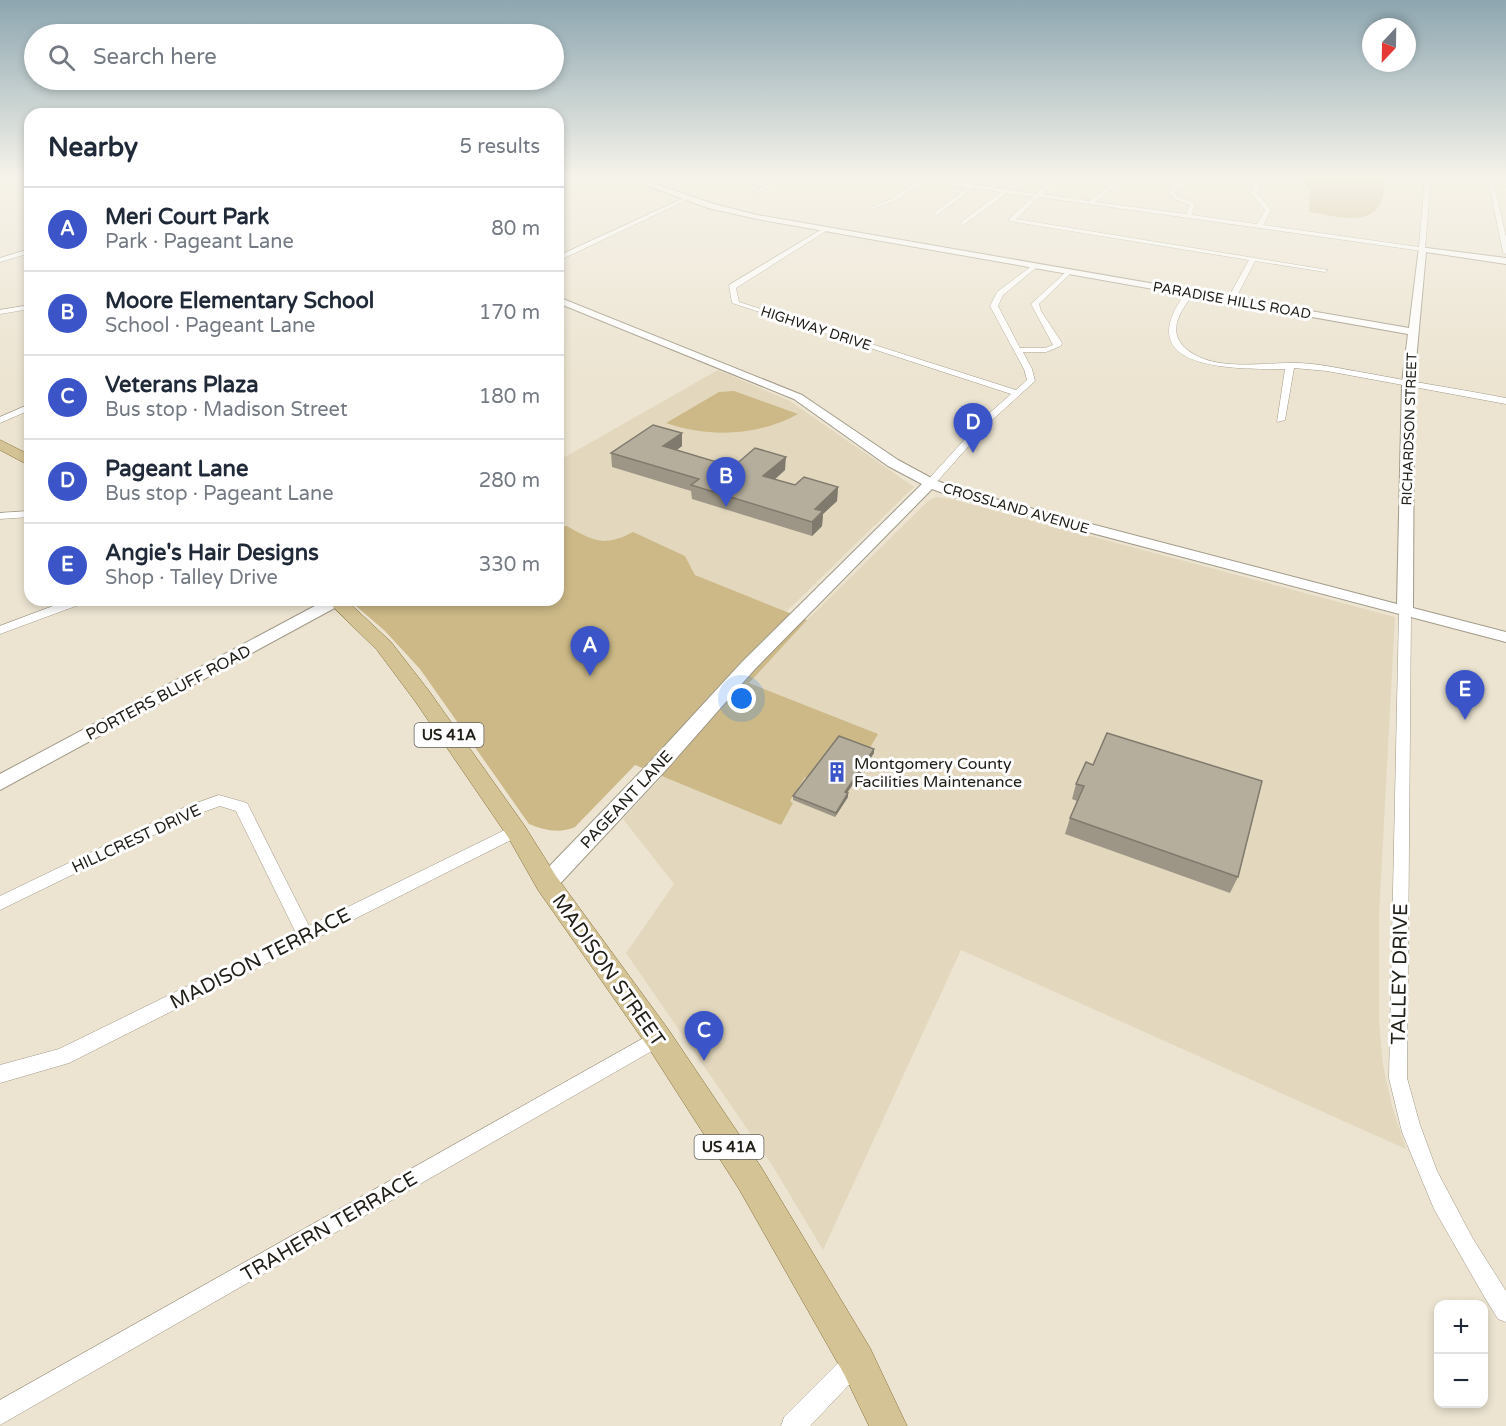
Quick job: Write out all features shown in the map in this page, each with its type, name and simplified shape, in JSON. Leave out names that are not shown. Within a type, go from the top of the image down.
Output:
[{"type":"main road","points":[[0,444],[24,458]]},
{"type":"main road","name":"MADISON STREET","points":[[341,606],[384,646],[402,669],[516,831],[547,883],[658,1038],[750,1178],[857,1361],[888,1426]]},
{"type":"street","points":[[564,256],[591,244]]},
{"type":"street","name":"HIGHWAY DRIVE","points":[[802,244],[732,287],[736,303],[1017,393]]},
{"type":"street","name":"PARADISE HILLS ROAD","points":[[908,244],[1414,332]]},
{"type":"street","points":[[1153,244],[1325,270]]},
{"type":"street","points":[[1383,244],[1506,261]]},
{"type":"street","name":"RICHARDSON STREET","points":[[1405,611],[1408,383],[1422,244]]},
{"type":"street","points":[[0,260],[24,253]]},
{"type":"street","points":[[1230,300],[1253,260]]},
{"type":"street","name":"PAGEANT LANE","points":[[547,883],[658,766],[748,666],[930,483],[988,418],[1031,381],[1028,369],[996,312],[994,303],[1000,294],[1035,266]]},
{"type":"street","points":[[1018,350],[1046,350],[1057,346],[1058,343],[1037,311],[1035,304],[1069,272]]},
{"type":"street","points":[[1190,293],[1172,317],[1176,342],[1184,351],[1202,359],[1250,368],[1310,366],[1506,401]]},
{"type":"street","name":"CROSSLAND AVENUE","points":[[564,302],[798,397],[893,463],[930,483],[997,505],[1506,637]]},
{"type":"street","points":[[0,312],[24,309]]},
{"type":"street","points":[[1280,420],[1290,365]]},
{"type":"street","points":[[0,420],[24,410]]},
{"type":"street","points":[[0,516],[24,514]]},
{"type":"street","points":[[0,630],[64,606]]},
{"type":"street","name":"PORTERS BLUFF ROAD","points":[[0,783],[324,606]]},
{"type":"street","name":"TALLEY DRIVE","points":[[1405,611],[1398,1078],[1412,1132],[1438,1193],[1459,1237],[1506,1311]]},
{"type":"street","name":"HILLCREST DRIVE","points":[[0,903],[190,811],[219,800],[242,807],[305,935]]},
{"type":"street","name":"MADISON TERRACE","points":[[0,1074],[62,1057],[516,831]]},
{"type":"street","name":"TRAHERN TERRACE","points":[[0,1413],[658,1038]]},
{"type":"street","points":[[793,1426],[857,1361]]},
{"type":"shaded area","points":[[718,370],[790,401],[914,487],[786,612],[695,575],[685,556],[617,541],[593,540],[564,526],[564,458]]},
{"type":"shaded area","points":[[734,391],[798,414],[767,427],[733,432],[699,431],[666,423],[719,392]]},
{"type":"shaded area","points":[[936,497],[951,499],[1395,617],[1379,916],[1379,1022],[1383,1065],[1392,1106],[1406,1149],[961,950],[823,1250],[772,1165],[626,953],[674,884],[623,819],[807,620],[928,501]]},
{"type":"shaded area","points":[[564,526],[592,538],[607,541],[633,532],[685,556],[695,575],[807,620],[749,683],[878,734],[868,751],[808,779],[805,777],[790,801],[793,803],[781,825],[635,765],[575,827],[552,830],[529,824],[420,669],[385,631],[356,606],[564,606]]},
{"type":"building","points":[[653,425],[682,433],[663,446],[733,467],[755,448],[786,457],[763,476],[795,485],[804,477],[838,487],[815,509],[823,511],[812,522],[691,485],[699,479],[611,453]]},
{"type":"building","points":[[1107,733],[1262,781],[1238,877],[1070,818],[1084,786],[1076,784],[1086,762],[1093,765]]},
{"type":"building","name":"Montgomery County Facilities Maintenance","points":[[839,736],[874,749],[845,792],[848,793],[836,813],[793,796]]},
{"type":"place","name":"Pageant Lane","points":[[973,453]]},
{"type":"place","name":"Moore Elementary School","points":[[726,507]]},
{"type":"place","name":"Meri Court Park","points":[[590,676]]},
{"type":"place","name":"Angie's Hair Designs","points":[[1465,720]]},
{"type":"place","name":"Montgomery County Facilities Maintenance","points":[[837,772]]},
{"type":"place","name":"Veterans Plaza","points":[[704,1061]]}]
